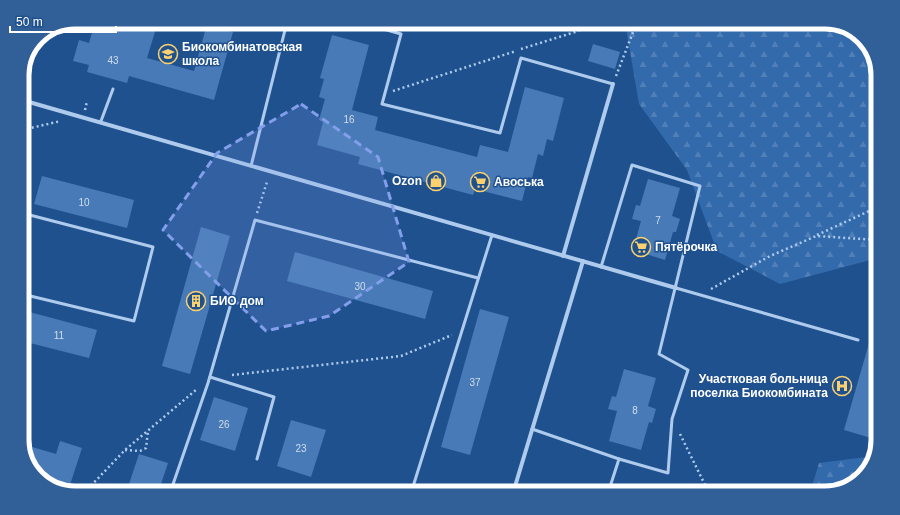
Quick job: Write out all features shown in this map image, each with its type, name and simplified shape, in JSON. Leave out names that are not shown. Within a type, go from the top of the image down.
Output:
[{"type":"street","points":[[563,256],[613,84]]},
{"type":"street","points":[[29,101],[676,288]]},
{"type":"street","points":[[515,486],[583,261]]},
{"type":"lane","points":[[251,166],[285,29]]},
{"type":"lane","points":[[384,29],[401,34],[382,104],[500,133],[521,58],[613,84]]},
{"type":"lane","points":[[101,121],[113,89]]},
{"type":"lane","points":[[532,429],[619,459],[668,473],[672,419],[688,370],[659,354],[700,186],[632,165],[601,267]]},
{"type":"lane","points":[[29,215],[153,247],[134,321],[29,296]]},
{"type":"lane","points":[[172,486],[210,377],[255,220],[478,278]]},
{"type":"lane","points":[[413,486],[492,235]]},
{"type":"lane","points":[[676,288],[858,340]]},
{"type":"lane","points":[[210,377],[274,397],[257,459]]},
{"type":"lane","points":[[610,486],[619,459]]},
{"type":"path","points":[[385,93],[582,29]]},
{"type":"path","points":[[613,84],[635,29]]},
{"type":"path","points":[[255,220],[267,182]]},
{"type":"path","points":[[700,295],[770,256],[871,210]]},
{"type":"path","points":[[816,236],[871,240]]},
{"type":"path","points":[[210,377],[401,356],[462,331]]},
{"type":"path","points":[[91,486],[125,450],[192,392],[208,383]]},
{"type":"path","points":[[672,419],[705,486]]},
{"type":"path","points":[[125,450],[140,451],[146,448],[148,431]]},
{"type":"highlighted area","points":[[301,104],[378,157],[409,262],[329,316],[266,331],[163,230],[217,153]]},
{"type":"green space","points":[[626,29],[831,29],[843,32],[853,38],[862,47],[868,57],[871,72],[871,260],[780,284],[717,251],[687,170],[639,104]]},
{"type":"green space","points":[[868,457],[862,468],[853,477],[843,483],[831,486],[812,486],[819,463]]},
{"type":"building","points":[[93,29],[156,29],[147,58],[194,71],[206,29],[223,29],[233,32],[214,100],[129,76],[127,83],[87,72],[89,65],[73,61],[79,40],[89,43]]},
{"type":"building","points":[[332,35],[369,45],[352,110],[378,117],[375,130],[477,157],[480,145],[508,152],[525,87],[564,98],[553,141],[547,139],[543,156],[538,154],[532,178],[528,177],[522,201],[475,189],[473,195],[358,164],[360,157],[317,145],[323,122],[319,120],[325,99],[319,97],[324,79],[320,78]]},
{"type":"building","points":[[593,44],[620,52],[615,69],[588,61]]},
{"type":"building","points":[[42,176],[134,200],[127,228],[34,204]]},
{"type":"building","points":[[648,179],[680,188],[672,216],[680,219],[676,232],[673,232],[665,260],[633,250],[641,221],[632,219],[636,205],[640,206]]},
{"type":"building","name":"БИО дом","points":[[201,227],[230,236],[190,374],[162,366]]},
{"type":"building","points":[[295,252],[433,291],[425,319],[287,281]]},
{"type":"building","points":[[480,309],[509,317],[470,455],[441,447]]},
{"type":"building","points":[[29,312],[97,330],[89,358],[29,343]]},
{"type":"building","points":[[871,336],[871,438],[844,430]]},
{"type":"building","points":[[624,369],[656,378],[648,406],[656,409],[652,423],[649,422],[641,450],[609,441],[617,411],[608,409],[612,396],[616,397]]},
{"type":"building","points":[[214,397],[248,408],[235,451],[200,440]]},
{"type":"building","points":[[291,420],[326,430],[311,477],[277,466]]},
{"type":"building","points":[[60,441],[82,448],[70,486],[57,483],[42,473],[31,455],[30,446],[56,454]]},
{"type":"building","points":[[139,454],[168,463],[160,486],[128,486]]},
{"type":"place","name":"Биокомбинатовская школа","points":[[168,54]]},
{"type":"place","name":"Ozon","points":[[436,181]]},
{"type":"place","name":"Авоська","points":[[480,182]]},
{"type":"place","name":"Пятёрочка","points":[[641,247]]},
{"type":"place","name":"БИО дом","points":[[196,301]]},
{"type":"place","name":"Участковая больница поселка Биокомбината","points":[[842,386]]}]
